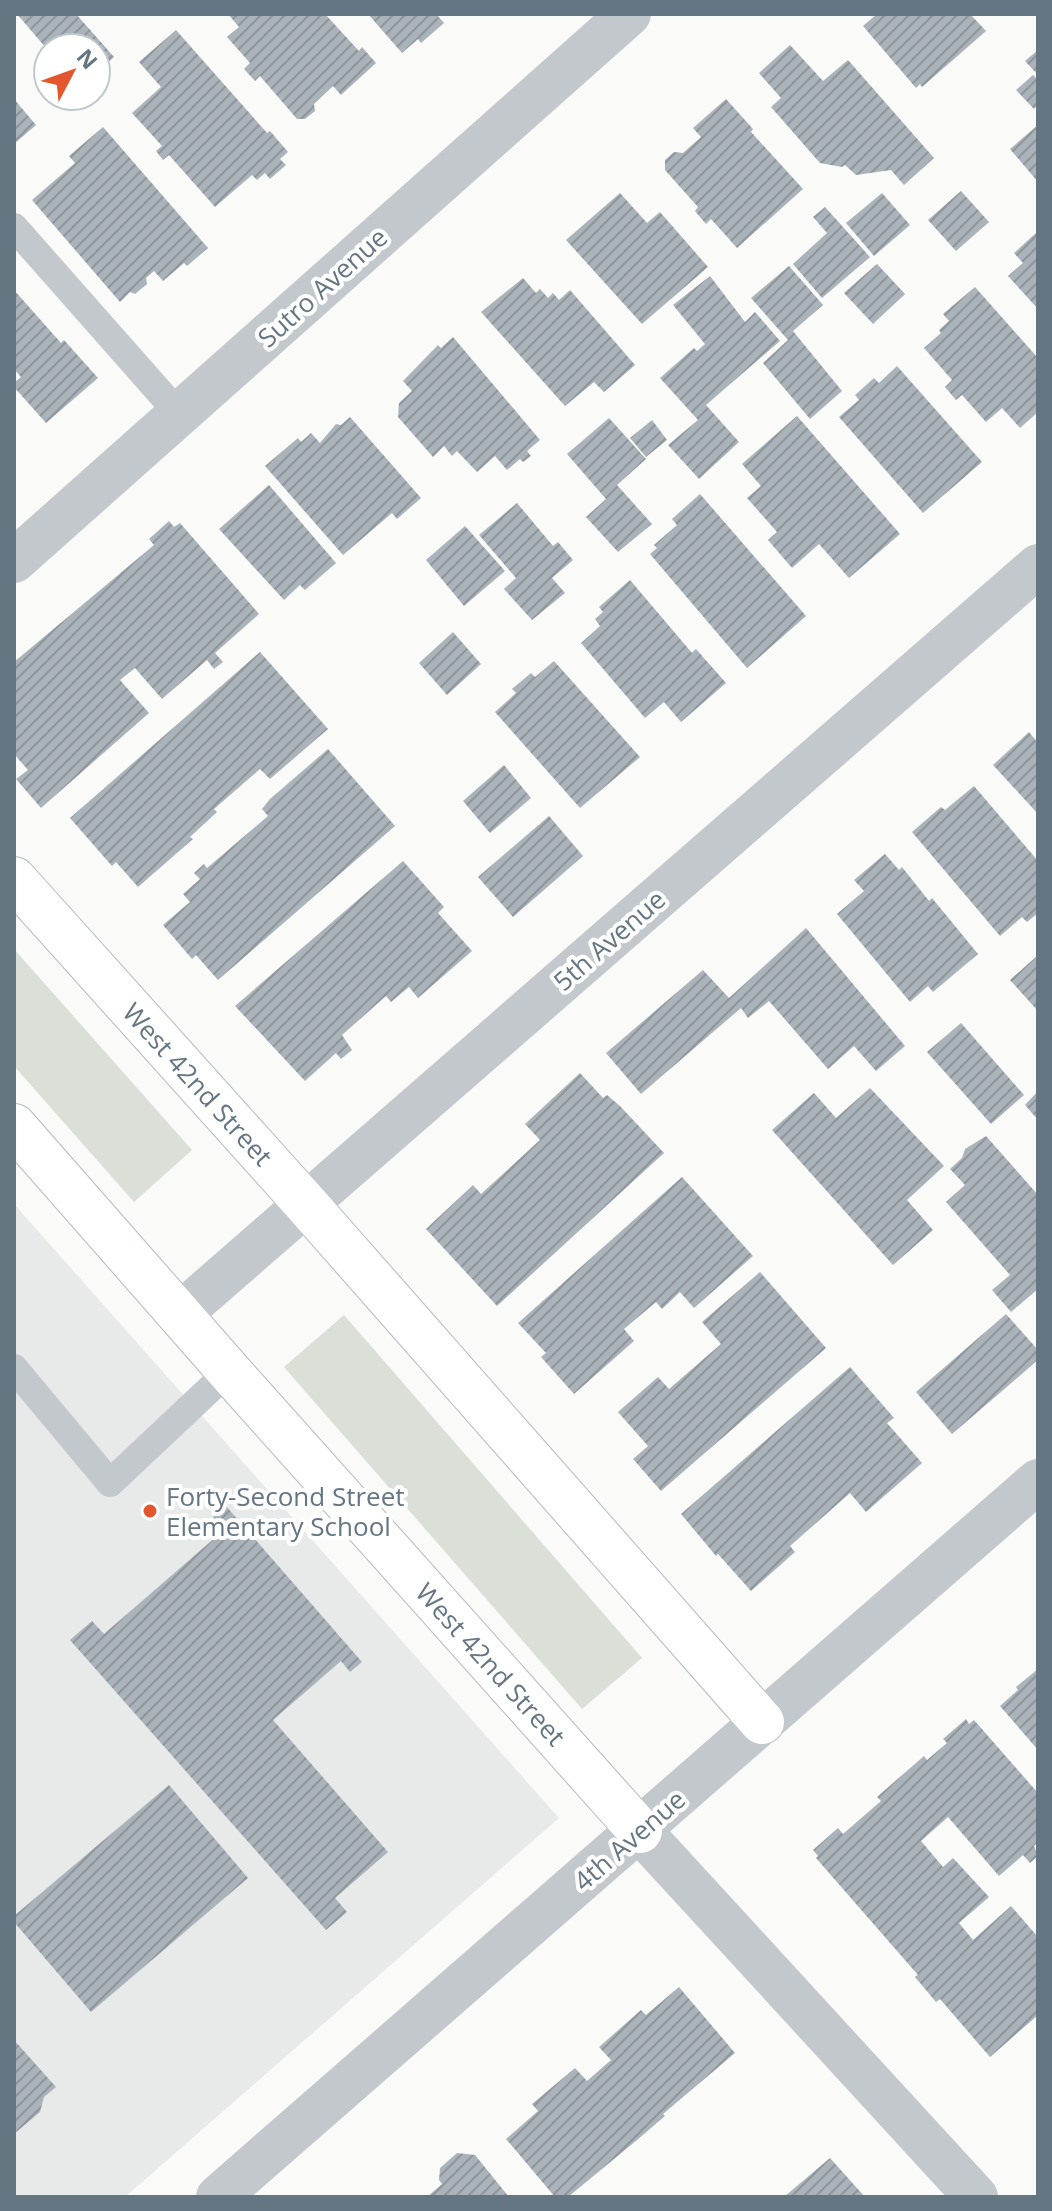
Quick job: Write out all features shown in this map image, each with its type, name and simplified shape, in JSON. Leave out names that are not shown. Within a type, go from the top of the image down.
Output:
[{"type":"street","name":"Sutro Avenue","points":[[14,561],[629,14]]},
{"type":"street","name":"5th Avenue","points":[[180,1314],[1038,566]]},
{"type":"street","name":"West 42nd Street","points":[[14,879],[306,1204],[762,1722]]},
{"type":"street","name":"West 42nd Street","points":[[14,1126],[640,1831],[976,2197]]},
{"type":"street","name":"4th Avenue","points":[[218,2197],[1038,1481]]},
{"type":"lane","points":[[14,227],[179,414]]},
{"type":"lane","points":[[14,1368],[110,1483],[229,1371]]},
{"type":"shaded area","points":[[14,949],[192,1150],[134,1202],[14,1066]]},
{"type":"shaded area","name":"Forty-Second Street Elementary School","points":[[14,1204],[559,1818],[125,2197],[14,2197]]},
{"type":"shaded area","points":[[344,1315],[642,1658],[582,1709],[284,1367]]},
{"type":"building","points":[[17,14],[76,14],[92,32],[32,32]]},
{"type":"building","points":[[228,14],[325,14],[359,51],[362,47],[376,63],[341,95],[333,86],[314,104],[315,111],[305,119],[297,119],[260,76],[255,81],[244,69],[250,63],[227,37],[239,27]]},
{"type":"building","points":[[368,14],[436,14],[444,23],[421,43],[418,39],[402,53]]},
{"type":"building","points":[[877,14],[970,14],[986,31],[922,87],[920,84],[916,88],[863,26]]},
{"type":"building","points":[[176,30],[267,133],[270,131],[288,152],[280,159],[286,165],[270,179],[265,173],[257,180],[252,175],[215,207],[169,155],[163,160],[156,151],[162,146],[132,113],[161,87],[139,62]]},
{"type":"building","points":[[790,45],[823,81],[848,60],[934,158],[904,185],[891,170],[856,175],[845,165],[820,163],[771,107],[781,98],[759,73]]},
{"type":"building","points":[[1038,50],[1038,75],[1025,61]]},
{"type":"building","points":[[1033,75],[1038,80],[1038,105],[1034,109],[1016,90]]},
{"type":"building","points":[[14,99],[36,125],[14,144]]},
{"type":"building","points":[[726,99],[753,129],[751,132],[803,189],[737,248],[711,219],[706,224],[695,211],[698,207],[665,170],[665,160],[674,152],[683,153],[701,137],[693,128]]},
{"type":"building","points":[[1038,125],[1038,182],[1010,149]]},
{"type":"building","points":[[103,127],[208,248],[163,281],[154,271],[146,278],[147,284],[135,294],[130,292],[120,302],[32,200],[75,163],[69,156]]},
{"type":"building","points":[[961,191],[989,222],[956,251],[928,220]]},
{"type":"building","points":[[620,193],[647,223],[660,212],[708,267],[642,324],[566,240]]},
{"type":"building","points":[[882,193],[910,225],[874,256],[846,223]]},
{"type":"building","points":[[825,207],[870,257],[822,298],[793,264],[827,233],[813,217]]},
{"type":"building","points":[[1038,231],[1038,309],[1008,276],[1023,263],[1014,253]]},
{"type":"building","points":[[877,264],[905,294],[873,324],[844,293]]},
{"type":"building","points":[[789,266],[823,305],[793,331],[842,391],[810,419],[763,363],[788,340],[751,298]]},
{"type":"building","points":[[710,276],[745,322],[755,312],[780,341],[706,405],[739,442],[699,479],[668,445],[698,420],[660,378],[694,348],[697,351],[705,344],[673,305]]},
{"type":"building","points":[[523,278],[536,293],[540,289],[548,298],[553,293],[559,300],[570,290],[635,365],[604,392],[594,382],[565,406],[481,312]]},
{"type":"building","points":[[975,287],[1038,358],[1038,412],[1020,428],[1002,408],[986,422],[962,395],[956,400],[945,387],[952,380],[924,348],[949,321],[943,314]]},
{"type":"building","points":[[14,290],[61,343],[64,340],[98,378],[46,423],[14,387],[21,377],[14,369]]},
{"type":"building","points":[[453,337],[540,440],[527,451],[531,456],[523,462],[520,459],[507,470],[495,456],[477,472],[457,451],[452,456],[444,446],[433,457],[398,417],[399,403],[412,391],[403,381],[438,345],[441,348]]},
{"type":"building","points":[[897,366],[982,462],[923,513],[839,417],[859,400],[855,395],[874,378],[879,383]]},
{"type":"building","points":[[797,416],[900,534],[849,578],[819,544],[792,568],[768,540],[777,532],[747,498],[761,486],[742,464]]},
{"type":"building","points":[[350,417],[421,498],[397,519],[392,513],[343,555],[265,466],[298,438],[301,442],[311,433],[320,443],[336,424],[341,425]]},
{"type":"building","points":[[609,418],[646,459],[617,485],[652,524],[618,552],[586,517],[606,499],[567,454]]},
{"type":"building","points":[[652,420],[667,440],[646,457],[630,438]]},
{"type":"building","points":[[269,485],[336,563],[305,590],[300,585],[284,600],[219,529]]},
{"type":"building","points":[[700,494],[806,616],[747,668],[650,554],[657,548],[654,545],[677,525],[672,519]]},
{"type":"building","points":[[517,503],[553,546],[558,542],[573,560],[552,578],[565,593],[532,620],[504,589],[516,578],[479,535]]},
{"type":"building","points":[[169,521],[174,527],[180,523],[259,614],[215,653],[223,662],[214,669],[207,660],[162,699],[135,668],[120,680],[149,713],[41,808],[16,779],[28,770],[14,754],[14,662],[154,545],[149,539]]},
{"type":"building","points":[[465,526],[505,571],[464,606],[426,560]]},
{"type":"building","points":[[630,580],[692,653],[696,649],[726,683],[681,722],[664,702],[645,718],[581,643],[600,626],[595,619],[603,612],[599,607]]},
{"type":"building","points":[[453,632],[481,664],[447,695],[419,663]]},
{"type":"building","points":[[260,652],[328,729],[270,779],[260,769],[214,809],[217,812],[190,837],[193,839],[138,887],[116,862],[112,866],[70,818]]},
{"type":"building","points":[[554,661],[640,757],[580,808],[495,712],[516,693],[512,689],[531,673],[535,677]]},
{"type":"building","points":[[1029,732],[1038,743],[1038,814],[993,765]]},
{"type":"building","points":[[328,749],[395,826],[218,980],[196,955],[192,959],[163,925],[190,902],[183,894],[200,879],[194,873],[204,864],[207,868],[268,816],[262,809],[270,799]]},
{"type":"building","points":[[504,765],[531,798],[490,833],[463,801]]},
{"type":"building","points":[[974,786],[1038,861],[1038,913],[1027,922],[1022,917],[1000,936],[912,832],[941,807],[945,810]]},
{"type":"building","points":[[549,816],[583,856],[513,917],[478,877]]},
{"type":"building","points":[[885,854],[899,870],[902,867],[929,901],[932,898],[978,954],[933,992],[928,986],[910,1002],[837,914],[864,891],[854,880]]},
{"type":"building","points":[[403,861],[444,907],[438,913],[472,951],[418,998],[409,987],[391,1002],[386,996],[342,1035],[352,1050],[341,1059],[336,1053],[305,1081],[235,1006]]},
{"type":"building","points":[[806,928],[905,1046],[876,1071],[854,1046],[828,1069],[769,1001],[748,1018],[741,1008],[641,1094],[606,1053],[703,970],[729,998]]},
{"type":"building","points":[[1038,955],[1038,1011],[1010,980]]},
{"type":"building","points":[[961,1023],[1024,1095],[991,1124],[927,1052]]},
{"type":"building","points":[[580,1073],[603,1098],[607,1095],[620,1106],[664,1153],[497,1306],[426,1229],[473,1185],[481,1194],[540,1140],[525,1124]]},
{"type":"building","points":[[870,1088],[944,1166],[907,1200],[933,1230],[893,1265],[772,1130],[814,1093],[836,1118]]},
{"type":"building","points":[[1038,1091],[1038,1120],[1025,1105]]},
{"type":"building","points":[[986,1136],[1038,1195],[1038,1289],[1011,1312],[992,1290],[1010,1275],[946,1202],[965,1185],[950,1169],[962,1158],[965,1149]]},
{"type":"building","points":[[682,1177],[753,1256],[694,1308],[680,1292],[662,1309],[656,1302],[624,1329],[634,1341],[574,1394],[541,1357],[546,1353],[518,1323]]},
{"type":"building","points":[[760,1272],[826,1348],[661,1491],[633,1459],[648,1446],[618,1412],[658,1377],[669,1389],[721,1344],[702,1322]]},
{"type":"building","points":[[1006,1314],[1038,1350],[1038,1360],[952,1434],[916,1392]]},
{"type":"building","points":[[850,1367],[894,1418],[887,1423],[922,1463],[866,1512],[850,1493],[790,1546],[795,1552],[751,1591],[681,1514]]},
{"type":"building","points":[[226,1506],[362,1662],[350,1672],[341,1661],[273,1720],[388,1852],[335,1898],[347,1912],[326,1930],[70,1640],[92,1621],[104,1634],[224,1530],[213,1517]]},
{"type":"building","points":[[1038,1669],[1038,1750],[1000,1706],[1018,1690],[1016,1687]]},
{"type":"building","points":[[966,1719],[969,1724],[974,1720],[1038,1793],[1038,1842],[1034,1846],[1038,1856],[1030,1863],[1023,1855],[999,1876],[948,1817],[921,1841],[943,1867],[953,1858],[989,1897],[959,1923],[973,1940],[1011,1906],[1038,1937],[1038,2015],[990,2057],[940,1999],[936,2002],[915,1977],[918,1975],[816,1858],[818,1856],[813,1850],[838,1828],[843,1834],[881,1801],[877,1797],[924,1756],[927,1760],[947,1743],[943,1739]]},
{"type":"building","points":[[169,1785],[248,1878],[91,2012],[14,1922],[14,1916]]},
{"type":"building","points":[[679,1987],[735,2053],[568,2197],[555,2197],[506,2139],[538,2111],[532,2104],[575,2068],[587,2081],[611,2060],[599,2047],[641,2010],[646,2015]]},
{"type":"building","points":[[14,2040],[56,2087],[44,2097],[40,2112],[14,2134]]},
{"type":"building","points":[[457,2153],[475,2155],[509,2197],[427,2197],[442,2184],[439,2180],[440,2168]]},
{"type":"building","points":[[830,2158],[865,2197],[784,2197]]},
{"type":"place","name":"Forty-Second Street Elementary School","points":[[150,1511]]}]
